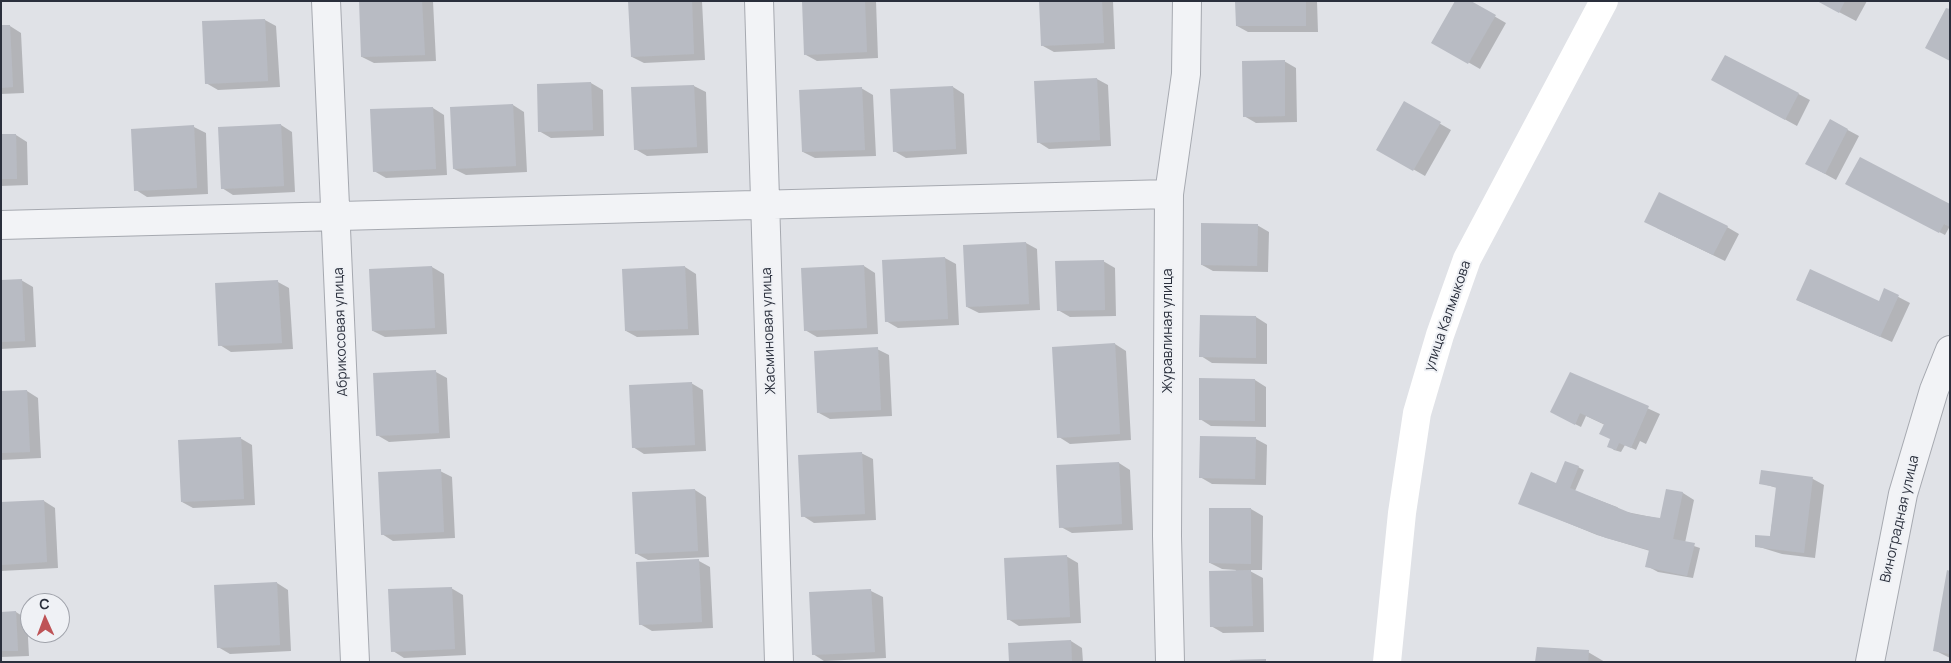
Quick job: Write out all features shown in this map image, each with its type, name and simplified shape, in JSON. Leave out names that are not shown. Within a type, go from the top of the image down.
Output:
[{"type":"main road","name":"улица Калмыкова","points":[[1387,662],[1402,513],[1417,413],[1440,335],[1467,258],[1604,1]]},
{"type":"street","name":"Абрикосовая улица","points":[[326,1],[355,662]]},
{"type":"street","name":"Жасминовая улица","points":[[759,1],[779,662]]},
{"type":"street","name":"Журавлиная улица","points":[[1170,662],[1167,536],[1169,194],[1186,74],[1187,1]]},
{"type":"street","points":[[1,225],[336,218],[1169,194]]},
{"type":"street","name":"Виноградная улица","points":[[1870,662],[1903,494],[1934,390],[1950,350]]},
{"type":"building","points":[[359,1],[422,1],[425,55],[361,57]]},
{"type":"building","points":[[628,1],[692,1],[694,54],[631,57]]},
{"type":"building","points":[[802,1],[865,1],[867,52],[804,55]]},
{"type":"building","points":[[1039,1],[1102,1],[1104,43],[1041,46]]},
{"type":"building","points":[[1235,1],[1306,1],[1306,26],[1236,26]]},
{"type":"building","points":[[1455,1],[1471,1],[1496,15],[1468,64],[1431,43]]},
{"type":"building","points":[[1817,1],[1845,1],[1839,13]]},
{"type":"building","points":[[1946,8],[1950,9],[1950,61],[1925,48]]},
{"type":"building","points":[[265,19],[268,81],[205,84],[202,21]]},
{"type":"building","points":[[1,25],[10,25],[13,87],[1,88]]},
{"type":"building","points":[[1725,55],[1799,93],[1785,120],[1711,80]]},
{"type":"building","points":[[1285,60],[1285,116],[1243,117],[1242,61]]},
{"type":"building","points":[[1097,78],[1100,140],[1037,143],[1034,81]]},
{"type":"building","points":[[591,82],[593,130],[538,132],[537,84]]},
{"type":"building","points":[[694,85],[697,147],[634,150],[631,87]]},
{"type":"building","points":[[953,86],[956,149],[893,152],[890,89]]},
{"type":"building","points":[[862,87],[865,150],[802,152],[799,90]]},
{"type":"building","points":[[1404,101],[1441,122],[1413,171],[1376,150]]},
{"type":"building","points":[[513,104],[516,166],[453,169],[450,107]]},
{"type":"building","points":[[433,107],[436,169],[373,172],[370,109]]},
{"type":"building","points":[[1830,119],[1848,129],[1825,174],[1805,164]]},
{"type":"building","points":[[281,124],[284,186],[221,189],[218,127]]},
{"type":"building","points":[[194,125],[197,188],[134,191],[131,129]]},
{"type":"building","points":[[1,134],[16,134],[17,179],[1,179]]},
{"type":"building","points":[[1860,157],[1950,204],[1950,227],[1944,224],[1939,233],[1845,184]]},
{"type":"building","points":[[1659,192],[1728,226],[1713,255],[1644,222]]},
{"type":"building","points":[[1201,223],[1258,224],[1257,266],[1201,265]]},
{"type":"building","points":[[1026,242],[1029,304],[966,307],[963,245]]},
{"type":"building","points":[[945,257],[948,319],[885,322],[882,260]]},
{"type":"building","points":[[1104,260],[1105,310],[1057,311],[1055,261]]},
{"type":"building","points":[[864,265],[867,328],[804,331],[801,268]]},
{"type":"building","points":[[432,266],[435,328],[372,331],[369,269]]},
{"type":"building","points":[[685,266],[688,329],[625,331],[622,269]]},
{"type":"building","points":[[1810,269],[1879,301],[1884,288],[1899,295],[1880,337],[1796,300]]},
{"type":"building","points":[[22,279],[25,341],[1,342],[1,280]]},
{"type":"building","points":[[278,280],[282,343],[218,346],[215,283]]},
{"type":"building","points":[[1200,315],[1256,316],[1256,358],[1199,357]]},
{"type":"building","points":[[1115,343],[1120,434],[1057,438],[1052,347]]},
{"type":"building","points":[[878,347],[881,410],[817,413],[814,351]]},
{"type":"building","points":[[436,370],[439,433],[376,436],[373,373]]},
{"type":"building","points":[[1570,372],[1649,406],[1631,448],[1619,443],[1616,450],[1607,447],[1610,439],[1599,434],[1604,424],[1580,413],[1575,425],[1550,412]]},
{"type":"building","points":[[1199,378],[1255,379],[1255,421],[1199,420]]},
{"type":"building","points":[[692,382],[695,445],[632,448],[629,385]]},
{"type":"building","points":[[27,390],[30,452],[1,453],[1,391]]},
{"type":"building","points":[[1200,436],[1256,437],[1255,479],[1199,478]]},
{"type":"building","points":[[241,437],[244,499],[181,502],[178,440]]},
{"type":"building","points":[[862,452],[865,514],[801,517],[798,455]]},
{"type":"building","points":[[1565,461],[1579,466],[1570,488],[1633,514],[1660,518],[1666,489],[1683,492],[1673,539],[1695,543],[1687,576],[1645,567],[1649,550],[1606,538],[1518,504],[1531,472],[1556,483]]},
{"type":"building","points":[[1119,462],[1122,524],[1059,528],[1056,465]]},
{"type":"building","points":[[441,469],[444,532],[381,535],[378,472]]},
{"type":"building","points":[[1761,470],[1813,477],[1804,553],[1755,547],[1755,535],[1770,536],[1776,487],[1759,484]]},
{"type":"building","points":[[695,489],[698,551],[635,554],[632,492]]},
{"type":"building","points":[[44,500],[47,562],[1,565],[1,502]]},
{"type":"building","points":[[1209,508],[1251,508],[1251,564],[1209,563]]},
{"type":"building","points":[[1067,555],[1070,617],[1007,620],[1004,558]]},
{"type":"building","points":[[699,559],[702,622],[639,625],[636,562]]},
{"type":"building","points":[[1251,570],[1253,626],[1210,627],[1209,571]]},
{"type":"building","points":[[1947,570],[1950,571],[1950,654],[1933,651]]},
{"type":"building","points":[[277,582],[280,645],[217,648],[214,585]]},
{"type":"building","points":[[452,587],[455,649],[391,652],[388,589]]},
{"type":"building","points":[[871,589],[875,652],[812,655],[809,592]]},
{"type":"building","points":[[16,611],[18,651],[1,651],[1,612]]},
{"type":"building","points":[[1071,640],[1072,662],[1009,662],[1008,643]]},
{"type":"building","points":[[1537,647],[1589,650],[1588,662],[1535,662]]},
{"type":"building","points":[[1266,659],[1266,662],[1230,662],[1230,660]]}]
